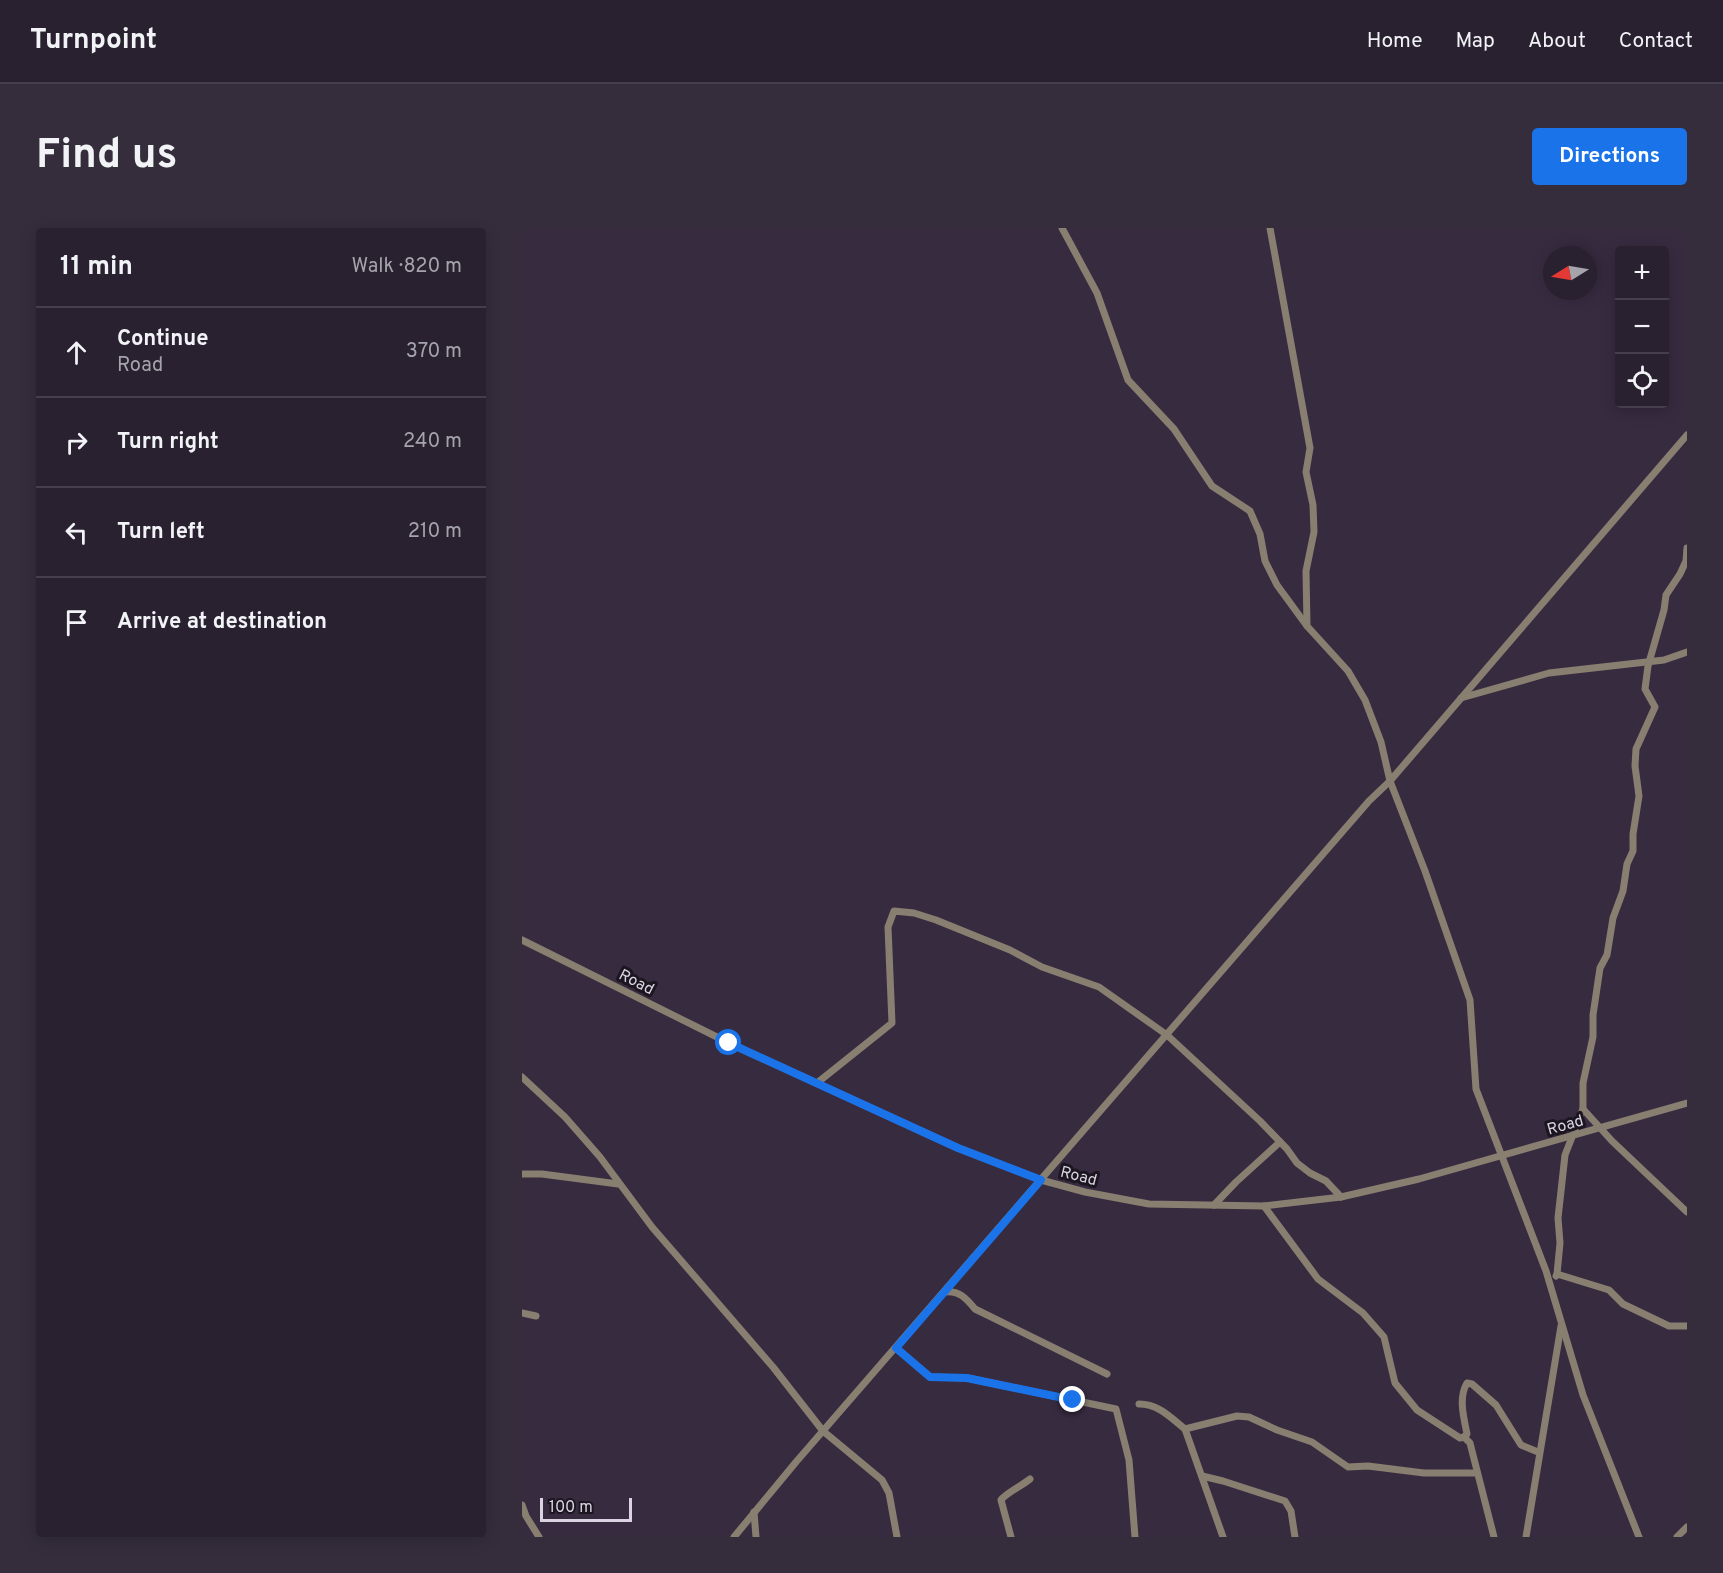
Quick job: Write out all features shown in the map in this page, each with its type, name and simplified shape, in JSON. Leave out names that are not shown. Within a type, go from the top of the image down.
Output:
[{"type":"street","points":[[1062,228],[1096,293],[1128,380],[1174,429],[1212,486],[1250,512],[1260,534],[1265,561],[1277,585],[1307,626],[1348,671],[1365,700],[1381,742],[1390,781],[1425,871],[1470,1000],[1476,1089],[1551,1286],[1583,1395],[1639,1537]]},
{"type":"street","points":[[1270,228],[1310,448],[1306,472],[1313,506],[1314,532],[1306,571],[1307,626]]},
{"type":"street","points":[[734,1537],[823,1431],[1369,801],[1390,781],[1687,435]]},
{"type":"street","points":[[1551,1286],[1557,1274],[1560,1243],[1558,1218],[1565,1155],[1583,1109],[1583,1083],[1593,1037],[1593,1016],[1600,968],[1607,955],[1613,918],[1623,891],[1627,864],[1633,851],[1633,834],[1639,796],[1635,766],[1636,749],[1655,707],[1645,689],[1650,660],[1664,610],[1665,595],[1680,574],[1686,561],[1687,548]]},
{"type":"street","points":[[1461,698],[1549,673],[1664,660],[1687,652]]},
{"type":"street","points":[[817,1083],[892,1023],[888,927],[894,911],[914,913],[1010,950],[1042,967],[1099,987],[1167,1035],[1260,1120],[1297,1163],[1326,1181],[1341,1197]]},
{"type":"street","name":"Road","points":[[522,940],[729,1043],[958,1148],[1041,1180],[1085,1192],[1149,1204],[1264,1206],[1341,1197],[1500,1157],[1687,1103]]},
{"type":"street","points":[[522,1077],[565,1117],[600,1157],[652,1227],[774,1368],[823,1431],[882,1479],[891,1504],[897,1537]]},
{"type":"street","points":[[1583,1109],[1599,1128],[1687,1212]]},
{"type":"street","points":[[1214,1205],[1280,1142]]},
{"type":"street","points":[[522,1174],[542,1174],[618,1184]]},
{"type":"street","points":[[1264,1206],[1318,1279],[1363,1313],[1384,1337],[1395,1383],[1417,1410],[1460,1438],[1464,1437],[1470,1443],[1494,1537]]},
{"type":"street","points":[[1557,1274],[1609,1290],[1623,1304],[1669,1326],[1687,1326]]},
{"type":"street","points":[[944,1292],[953,1291],[965,1297],[975,1309],[1107,1374]]},
{"type":"street","points":[[522,1313],[536,1317]]},
{"type":"street","points":[[1526,1537],[1561,1323]]},
{"type":"street","points":[[896,1348],[930,1377],[967,1378],[1116,1409],[1129,1460],[1135,1537]]},
{"type":"street","points":[[1464,1437],[1467,1434],[1462,1404],[1467,1383],[1472,1384],[1496,1405],[1521,1445],[1539,1452]]},
{"type":"street","points":[[1140,1404],[1150,1404],[1160,1409],[1185,1429],[1223,1537]]},
{"type":"street","points":[[1185,1429],[1237,1416],[1249,1417],[1312,1442],[1348,1467],[1368,1466],[1425,1473],[1477,1473]]},
{"type":"street","points":[[1202,1476],[1285,1502],[1291,1511],[1295,1537]]},
{"type":"street","points":[[1011,1537],[1001,1500],[1030,1479]]},
{"type":"street","points":[[522,1505],[539,1537]]},
{"type":"street","points":[[754,1512],[756,1537]]},
{"type":"street","points":[[1677,1537],[1687,1527]]},
{"type":"route","points":[[729,1043],[958,1148],[1041,1180],[896,1348],[930,1377],[967,1378],[1073,1400]]}]
